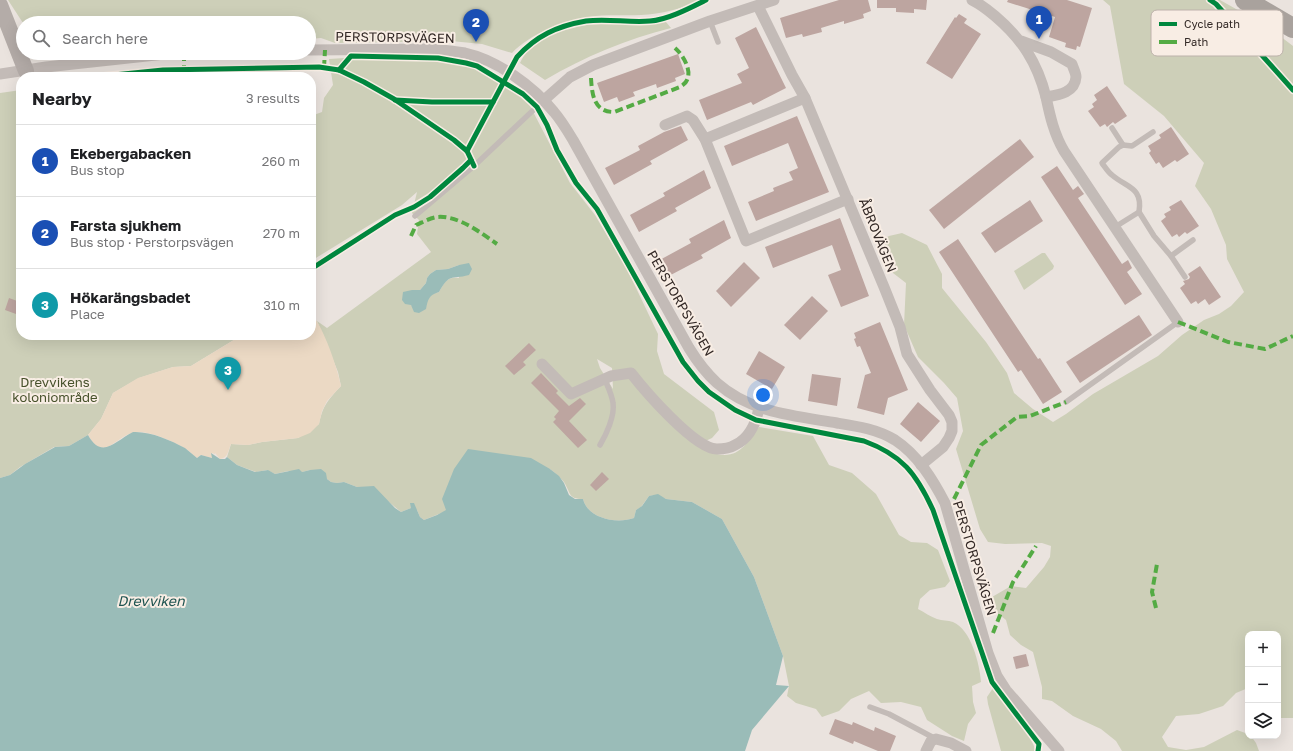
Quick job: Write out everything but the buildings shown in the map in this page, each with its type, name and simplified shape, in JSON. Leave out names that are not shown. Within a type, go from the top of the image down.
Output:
[{"type":"highway","points":[[1246,0],[1263,10]]},
{"type":"highway","points":[[1283,22],[1293,28]]},
{"type":"highway","points":[[1283,26],[1293,35]]},
{"type":"main road","points":[[0,5],[16,53]]},
{"type":"main road","points":[[0,26],[16,59]]},
{"type":"main road","points":[[17,60],[22,71]]},
{"type":"main road","points":[[18,60],[22,71]]},
{"type":"street","points":[[544,100],[570,78],[593,65],[710,21],[774,0]]},
{"type":"street","points":[[972,0],[1001,21],[1021,41],[1034,63],[1042,82],[1052,126],[1057,139],[1178,322]]},
{"type":"street","name":"ÅBROVÄGEN","points":[[758,6],[805,98],[900,327],[907,354],[930,390],[949,415],[952,422],[952,431],[943,447],[921,465]]},
{"type":"street","points":[[1021,41],[1051,52],[1072,64],[1076,76],[1074,85],[1066,92],[1046,96]]},
{"type":"street","name":"PERSTORPSVÄGEN","points":[[316,50],[431,49],[466,53],[485,60],[504,70],[528,86],[544,100],[562,122],[573,140],[688,348],[702,368],[716,383],[740,399],[759,408],[785,415],[869,429],[895,440],[921,465],[935,483],[945,503],[988,653],[997,676],[1014,699],[1059,751]]},
{"type":"street","points":[[0,74],[115,60]]},
{"type":"street","points":[[705,139],[805,98]]},
{"type":"street","points":[[665,125],[687,116],[693,120],[705,139],[746,241],[848,199]]},
{"type":"street","points":[[542,364],[571,394],[611,376],[631,373],[647,393],[682,428],[700,442],[716,450],[730,448],[740,443],[753,427],[759,408]]},
{"type":"street","points":[[926,751],[931,741],[936,739],[950,743],[966,751]]},
{"type":"lane","points":[[710,21],[718,42]]},
{"type":"lane","points":[[415,216],[474,166],[544,100]]},
{"type":"lane","points":[[1112,128],[1123,145]]},
{"type":"lane","points":[[1153,132],[1132,146],[1123,145],[1102,163],[1111,174],[1135,190],[1141,202],[1139,212],[1154,236],[1186,277]]},
{"type":"lane","points":[[1115,227],[1139,212]]},
{"type":"lane","points":[[1171,256],[1193,240]]},
{"type":"lane","points":[[1066,402],[1178,322]]},
{"type":"lane","points":[[600,445],[607,433],[614,405],[605,380]]},
{"type":"lane","points":[[870,706],[936,739]]},
{"type":"green space","points":[[8,0],[700,0],[679,8],[656,14],[595,16],[568,22],[538,34],[512,53],[482,44],[451,41],[335,43],[321,38],[316,38],[316,16],[18,16]]},
{"type":"green space","points":[[1103,0],[1207,0],[1218,10],[1151,10],[1151,56],[1258,56],[1293,94],[1293,718],[1281,718],[1281,631],[1245,631],[1245,689],[1236,693],[1223,706],[1199,714],[1176,716],[1162,737],[1168,747],[1186,750],[1204,747],[1237,730],[1245,733],[1245,739],[1253,739],[1259,751],[1122,751],[1116,741],[1101,729],[1073,716],[1052,701],[1042,699],[1042,687],[1033,652],[1021,645],[1010,635],[1006,620],[996,612],[992,597],[1011,586],[1026,588],[1044,567],[1050,557],[1051,546],[1042,543],[1005,544],[988,542],[980,529],[956,449],[963,431],[957,398],[918,357],[904,325],[906,283],[893,273],[881,253],[878,242],[889,236],[902,233],[927,245],[942,274],[942,288],[986,342],[1007,373],[1014,393],[1033,409],[1053,422],[1093,394],[1158,356],[1182,335],[1204,320],[1219,314],[1231,306],[1244,292],[1227,259],[1226,245],[1211,209],[1195,186],[1204,163],[1164,116],[1124,84],[1110,6]]},
{"type":"green space","points":[[1217,0],[1220,0],[1238,10],[1226,10]]},
{"type":"green space","points":[[666,22],[671,28],[622,43],[590,56],[545,80],[520,63],[526,53],[537,43],[555,33],[570,28],[585,25],[650,24]]},
{"type":"green space","points":[[1283,38],[1293,46],[1293,87],[1266,56],[1283,56]]},
{"type":"green space","points":[[329,59],[433,59],[455,62],[473,67],[509,86],[528,102],[570,183],[595,215],[627,269],[658,334],[657,351],[664,374],[714,412],[719,430],[712,438],[699,444],[711,452],[725,455],[737,452],[742,448],[759,427],[813,436],[829,465],[852,473],[876,494],[899,535],[911,542],[927,543],[938,550],[950,581],[945,587],[930,590],[920,599],[918,609],[935,618],[951,621],[959,626],[965,632],[973,648],[979,666],[981,682],[972,686],[973,702],[976,713],[968,724],[964,741],[952,736],[927,720],[921,707],[901,702],[881,703],[869,691],[851,699],[839,711],[822,717],[816,709],[796,703],[787,696],[789,686],[783,656],[754,577],[722,519],[692,502],[666,499],[657,495],[649,496],[641,507],[636,510],[634,518],[627,520],[612,520],[597,515],[591,511],[586,506],[583,499],[572,497],[564,482],[550,469],[424,520],[420,517],[417,510],[411,508],[401,512],[389,502],[364,487],[357,487],[344,482],[331,482],[310,470],[302,472],[288,471],[275,474],[267,470],[256,472],[237,465],[227,457],[231,444],[248,445],[298,438],[319,424],[322,412],[327,403],[341,386],[338,372],[317,321],[327,328],[431,252],[417,234],[419,220],[412,213],[417,192],[402,205],[316,258],[316,114],[322,112],[324,98],[333,85]],"holes":[[[459,265],[459,278],[449,279],[444,283],[439,292],[432,294],[428,299],[413,307],[411,305],[412,290],[420,290],[426,283],[430,274],[436,270],[448,269]],[[597,359],[612,368],[613,389],[600,368]]]},
{"type":"green space","name":"Drevvikens koloniområde","points":[[16,91],[16,340],[234,340],[191,366],[173,367],[139,378],[113,393],[101,419],[88,435],[69,446],[54,447],[20,467],[10,475],[0,478],[0,93]]},
{"type":"green space","points":[[1042,253],[1045,253],[1054,266],[1053,269],[1024,290],[1014,271]]},
{"type":"green space","points":[[993,688],[1030,738],[1035,751],[1001,751],[987,697]]},
{"type":"sand","points":[[316,320],[321,328],[333,359],[341,386],[327,401],[322,411],[319,424],[310,433],[298,438],[248,445],[231,444],[226,456],[220,459],[215,453],[212,453],[212,458],[201,455],[197,458],[176,443],[144,432],[131,433],[106,447],[100,447],[94,444],[88,435],[101,419],[113,393],[138,378],[173,367],[191,366],[234,340],[316,340]]},
{"type":"water","points":[[469,263],[472,269],[469,275],[451,278],[448,280],[439,292],[430,298],[426,309],[419,313],[414,312],[411,305],[405,304],[402,300],[403,292],[420,290],[426,283],[430,274],[436,270],[448,269]]},
{"type":"water","name":"Drevviken","points":[[133,432],[146,433],[166,439],[185,448],[197,458],[201,455],[212,458],[211,453],[220,459],[225,459],[227,457],[237,465],[255,472],[268,470],[275,474],[299,469],[302,472],[321,469],[326,473],[327,479],[331,482],[344,482],[357,487],[374,486],[395,508],[401,512],[411,508],[410,503],[414,503],[420,517],[424,520],[446,510],[442,499],[454,469],[468,449],[531,458],[559,476],[569,495],[575,499],[583,499],[586,506],[591,511],[604,518],[612,520],[627,520],[634,518],[636,510],[642,506],[649,496],[658,494],[666,499],[692,502],[722,519],[754,577],[783,656],[776,685],[789,686],[752,730],[745,751],[0,751],[0,478],[10,475],[25,464],[55,447],[69,446],[88,435],[98,446],[104,447],[115,443]]},
{"type":"marked path","points":[[591,78],[593,96],[598,106],[607,111],[614,112],[680,87],[687,81],[688,67],[684,59],[675,48]]},
{"type":"marked path","points":[[324,68],[325,50]]},
{"type":"marked path","points":[[184,60],[184,72]]},
{"type":"marked path","points":[[411,236],[416,225],[426,220],[437,217],[445,217],[469,226],[497,244]]},
{"type":"marked path","points":[[1178,322],[1228,342],[1265,349],[1293,336]]},
{"type":"marked path","points":[[954,499],[981,445],[1017,417],[1030,416],[1066,402]]},
{"type":"marked path","points":[[993,633],[1013,582],[1036,546]]},
{"type":"marked path","points":[[1156,608],[1152,592],[1157,564]]},
{"type":"cycle path","points":[[467,151],[517,57],[532,43],[556,29],[575,23],[602,20],[657,20],[678,13],[706,0]]},
{"type":"cycle path","points":[[1210,0],[1221,10]]},
{"type":"cycle path","points":[[339,70],[351,56],[438,58],[466,63],[477,66],[523,94],[537,107],[547,125],[557,150],[576,183],[597,209],[683,362],[709,392],[735,410],[756,420],[864,441],[877,446],[898,459],[914,476],[933,510],[992,682],[1039,744],[1038,751]]},
{"type":"cycle path","points":[[1263,56],[1293,90]]},
{"type":"cycle path","points":[[143,72],[163,70],[319,67],[339,70],[394,99],[454,140],[467,151],[474,166]]},
{"type":"cycle path","points":[[395,100],[432,102],[493,102]]},
{"type":"cycle path","points":[[316,266],[395,215],[414,207],[430,197],[471,160]]},
{"type":"place","name":"Ekebergabacken","points":[[1039,39]]},
{"type":"place","name":"Farsta sjukhem","points":[[476,42]]},
{"type":"place","name":"Hökarängsbadet","points":[[228,390]]}]
